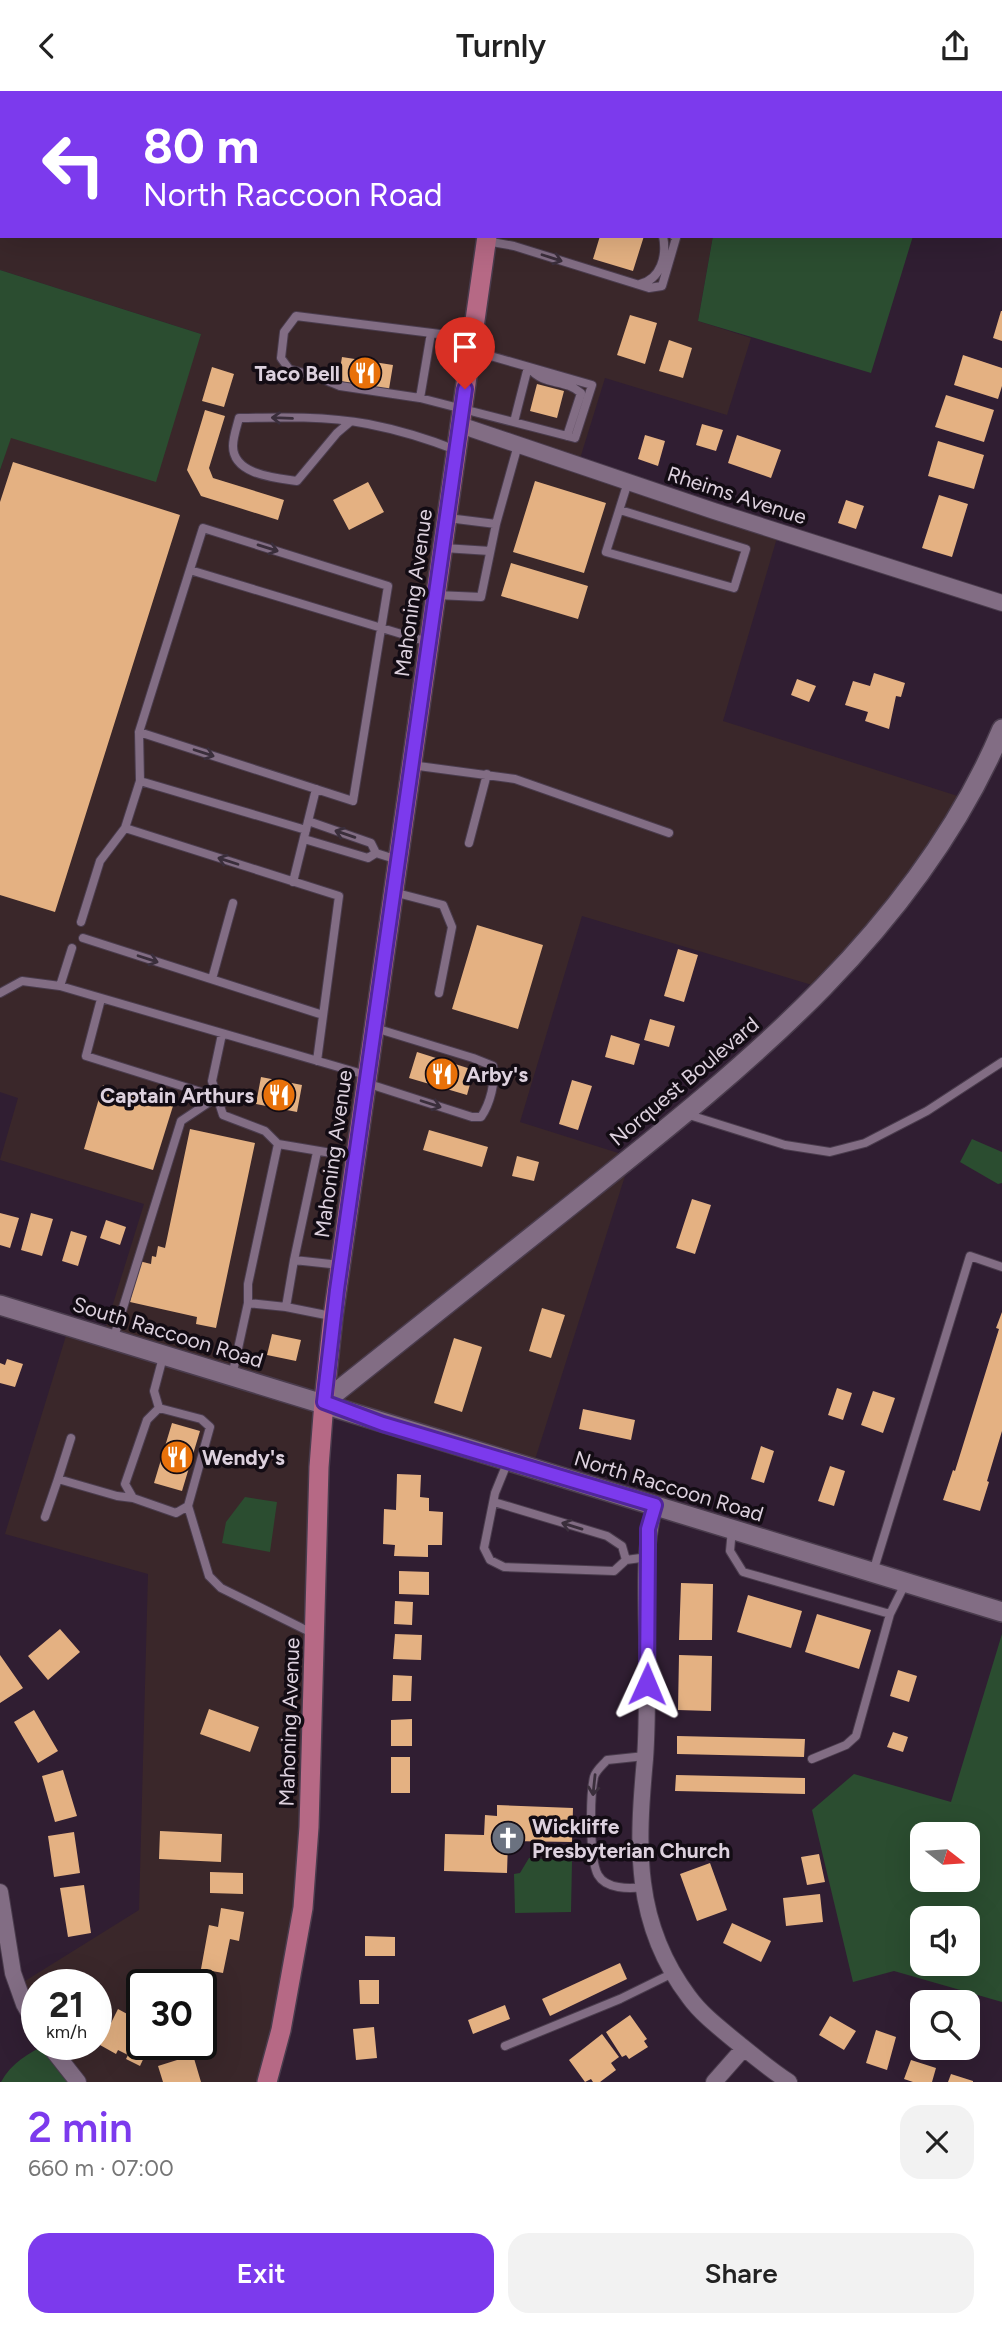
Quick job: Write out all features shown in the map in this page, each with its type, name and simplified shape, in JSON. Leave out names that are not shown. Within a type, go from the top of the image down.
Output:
[{"type":"main road","name":"Mahoning Avenue","points":[[267,2082],[284,2018],[303,1909],[309,1827],[319,1467],[333,1317],[486,239]]},
{"type":"street","name":"Rheims Avenue","points":[[461,417],[518,445],[1002,603]]},
{"type":"street","name":"Norquest Boulevard","points":[[324,1402],[683,1113],[814,997],[895,907],[933,856],[967,799],[1002,729]]},
{"type":"street","name":"South Raccoon Road","points":[[0,1305],[324,1402]]},
{"type":"street","name":"North Raccoon Road","points":[[324,1402],[383,1424],[1002,1612]]},
{"type":"street","points":[[655,1505],[648,1529],[645,1756],[641,1792],[640,1863],[648,1915],[657,1942],[689,1998],[709,2020],[789,2082]]},
{"type":"street","points":[[0,1892],[13,1973],[21,1996]]},
{"type":"street","points":[[714,2082],[744,2048]]},
{"type":"street","points":[[61,2060],[78,2082]]},
{"type":"lane","points":[[637,284],[654,277],[660,269],[664,253],[663,238]]},
{"type":"lane","points":[[486,239],[649,288],[662,286],[676,238]]},
{"type":"lane","points":[[296,316],[431,333],[471,344],[528,367],[592,385],[575,438],[514,422],[461,417],[420,398],[340,386],[289,369],[281,358],[284,332],[296,316]]},
{"type":"lane","points":[[420,398],[431,333]]},
{"type":"lane","points":[[514,422],[528,367]]},
{"type":"lane","points":[[528,367],[537,378],[575,388],[581,393],[567,436]]},
{"type":"lane","points":[[350,422],[337,433],[297,481],[251,471],[237,461],[233,447],[239,418],[278,418],[350,422],[366,424],[418,436],[456,450]]},
{"type":"lane","points":[[436,594],[481,597],[496,524],[518,445]]},
{"type":"lane","points":[[620,510],[746,549],[734,588],[606,552],[628,482]]},
{"type":"lane","points":[[447,517],[496,524]]},
{"type":"lane","points":[[81,922],[100,861],[125,828],[140,781],[139,732],[203,528],[388,586],[353,801],[139,732]]},
{"type":"lane","points":[[443,548],[490,551]]},
{"type":"lane","points":[[190,570],[429,642]]},
{"type":"lane","points":[[411,765],[515,779],[669,832]]},
{"type":"lane","points":[[469,843],[487,774]]},
{"type":"lane","points":[[140,781],[306,830],[372,843],[376,853]]},
{"type":"lane","points":[[293,882],[316,789]]},
{"type":"lane","points":[[125,828],[339,896],[317,1061]]},
{"type":"lane","points":[[306,830],[368,858],[376,853],[398,860]]},
{"type":"lane","points":[[393,892],[443,905],[452,927],[439,993]]},
{"type":"lane","points":[[212,979],[233,903]]},
{"type":"lane","points":[[83,939],[323,1015]]},
{"type":"lane","points":[[60,986],[72,948]]},
{"type":"lane","points":[[0,993],[22,981],[60,986],[317,1061],[472,1117],[481,1117],[495,1076],[493,1066],[374,1028]]},
{"type":"lane","points":[[101,999],[86,1056],[217,1097]]},
{"type":"lane","points":[[222,1034],[212,1081],[223,1115],[265,1131],[278,1144],[355,1157]]},
{"type":"lane","points":[[683,1113],[774,1142],[830,1152],[865,1143],[927,1111],[1002,1062]]},
{"type":"lane","points":[[113,1340],[181,1121],[217,1097]]},
{"type":"lane","points":[[232,1376],[248,1303],[248,1284],[278,1144]]},
{"type":"lane","points":[[286,1307],[317,1152]]},
{"type":"lane","points":[[873,1572],[970,1256],[1002,1267]]},
{"type":"lane","points":[[294,1260],[340,1265]]},
{"type":"lane","points":[[248,1303],[286,1307],[333,1317]]},
{"type":"lane","points":[[159,1408],[153,1391],[164,1355]]},
{"type":"lane","points":[[133,1498],[125,1484],[147,1420],[159,1408]]},
{"type":"lane","points":[[159,1408],[201,1419],[210,1427],[188,1506],[209,1576],[221,1588],[314,1634]]},
{"type":"lane","points":[[45,1517],[71,1438]]},
{"type":"lane","points":[[508,1461],[494,1502],[484,1548],[490,1560],[505,1567],[614,1571],[626,1560],[648,1557]]},
{"type":"lane","points":[[58,1479],[133,1498],[176,1513],[188,1506]]},
{"type":"lane","points":[[494,1502],[607,1536],[622,1546],[626,1560]]},
{"type":"lane","points":[[732,1529],[730,1551],[743,1572],[890,1614]]},
{"type":"lane","points":[[812,1759],[846,1745],[856,1736],[890,1614],[906,1582]]},
{"type":"lane","points":[[643,1887],[627,1890],[598,1876],[593,1857],[591,1813],[595,1773],[607,1760],[645,1756]]},
{"type":"lane","points":[[505,2046],[620,1999],[673,1973]]},
{"type":"shaded area","points":[[0,238],[713,238],[698,321],[751,338],[727,415],[605,378],[578,465],[779,531],[723,721],[967,799],[822,988],[582,916],[520,1122],[631,1157],[532,1469],[324,1402],[309,1827],[267,2082],[78,2082],[61,2060],[112,2060],[112,1969],[44,1969],[139,1910],[148,1574],[5,1534],[69,1326],[103,1336],[144,1204],[0,1160],[18,1098],[0,1092],[0,470],[10,438],[201,334],[0,270]]},
{"type":"green space","points":[[713,238],[912,238],[871,373],[698,321]]},
{"type":"green space","points":[[0,270],[201,334],[156,482],[11,438],[0,470]]},
{"type":"green space","points":[[972,1139],[1002,1152],[1002,1183],[998,1184],[960,1162]]},
{"type":"green space","points":[[245,1497],[277,1502],[270,1552],[222,1543],[226,1522]]},
{"type":"green space","points":[[1002,1634],[1002,2002],[980,1996],[980,1990],[960,1990],[911,1976],[980,1976],[980,1906],[910,1906],[910,1976],[894,1971],[853,1982],[812,1810],[854,1774],[951,1802]]},
{"type":"green space","points":[[529,1858],[572,1861],[571,1912],[515,1913],[514,1874],[520,1873]]},
{"type":"green space","points":[[21,2060],[60,2060],[78,2082],[1,2082]]},
{"type":"building","points":[[599,238],[643,238],[633,271],[593,259]]},
{"type":"building","points":[[1002,311],[1002,341],[993,338]]},
{"type":"building","points":[[630,315],[657,323],[645,364],[617,355]]},
{"type":"building","points":[[669,340],[692,348],[683,378],[659,371]]},
{"type":"building","points":[[963,355],[1002,368],[1002,386],[998,399],[954,385]]},
{"type":"building","name":"Taco Bell","points":[[342,357],[393,365],[389,389],[338,381]]},
{"type":"building","points":[[212,367],[234,374],[224,407],[202,401]]},
{"type":"building","points":[[537,384],[564,391],[557,418],[530,411]]},
{"type":"building","points":[[946,395],[994,410],[984,442],[935,427]]},
{"type":"building","points":[[205,410],[225,416],[209,468],[213,478],[284,500],[278,520],[201,496],[187,470]]},
{"type":"building","points":[[702,424],[723,430],[716,451],[696,445]]},
{"type":"building","points":[[645,435],[665,441],[658,466],[638,459]]},
{"type":"building","points":[[737,435],[781,450],[771,478],[728,463]]},
{"type":"building","points":[[938,441],[984,455],[974,489],[928,476]]},
{"type":"building","points":[[13,462],[180,515],[55,912],[0,895],[0,502]]},
{"type":"building","points":[[535,481],[606,503],[584,573],[513,552]]},
{"type":"building","points":[[368,482],[384,512],[349,530],[333,500]]},
{"type":"building","points":[[939,495],[968,504],[952,557],[922,548]]},
{"type":"building","points":[[846,500],[864,506],[856,529],[838,523]]},
{"type":"building","points":[[511,563],[588,586],[578,619],[501,596]]},
{"type":"building","points":[[874,673],[905,683],[901,697],[896,696],[889,729],[865,721],[868,712],[845,705],[853,681],[870,686]]},
{"type":"building","points":[[797,679],[816,686],[809,702],[791,695]]},
{"type":"building","points":[[477,925],[543,945],[518,1029],[452,1009]]},
{"type":"building","points":[[678,949],[698,955],[684,1002],[664,996]]},
{"type":"building","points":[[650,1019],[675,1026],[669,1047],[644,1040]]},
{"type":"building","points":[[611,1035],[640,1044],[634,1065],[605,1057]]},
{"type":"building","name":"Arby's","points":[[417,1052],[474,1070],[467,1095],[409,1078]]},
{"type":"building","name":"Captain Arthurs","points":[[261,1077],[302,1085],[297,1112],[256,1104]]},
{"type":"building","points":[[572,1080],[592,1086],[578,1130],[559,1124]]},
{"type":"building","points":[[103,1085],[173,1106],[153,1170],[84,1149]]},
{"type":"building","points":[[190,1129],[255,1143],[216,1328],[196,1324],[197,1317],[130,1302],[139,1261],[151,1264],[152,1256],[156,1257],[158,1246],[165,1248]]},
{"type":"building","points":[[429,1130],[488,1147],[482,1167],[423,1150]]},
{"type":"building","points":[[517,1156],[539,1162],[534,1181],[512,1176]]},
{"type":"building","points":[[692,1199],[711,1205],[695,1254],[676,1248]]},
{"type":"building","points":[[0,1213],[19,1218],[10,1248],[0,1245]]},
{"type":"building","points":[[31,1213],[53,1219],[42,1256],[21,1250]]},
{"type":"building","points":[[106,1220],[126,1227],[120,1245],[100,1238]]},
{"type":"building","points":[[71,1231],[87,1236],[78,1266],[62,1261]]},
{"type":"building","points":[[542,1308],[565,1315],[551,1358],[529,1351]]},
{"type":"building","points":[[1002,1312],[1002,1431],[980,1511],[943,1500],[953,1470],[955,1471]]},
{"type":"building","points":[[272,1334],[301,1340],[296,1361],[267,1355]]},
{"type":"building","points":[[454,1338],[482,1347],[462,1412],[434,1403]]},
{"type":"building","points":[[7,1359],[23,1364],[15,1387],[0,1383],[0,1363],[5,1365]]},
{"type":"building","points":[[837,1388],[852,1393],[843,1420],[828,1415]]},
{"type":"building","points":[[873,1391],[895,1398],[883,1433],[861,1425]]},
{"type":"building","points":[[583,1409],[635,1420],[631,1440],[579,1429]]},
{"type":"building","name":"Wendy's","points":[[172,1423],[200,1431],[182,1491],[154,1483]]},
{"type":"building","points":[[761,1446],[774,1451],[764,1483],[751,1479]]},
{"type":"building","points":[[830,1466],[845,1471],[834,1506],[818,1501]]},
{"type":"building","points":[[397,1474],[421,1475],[420,1497],[429,1498],[429,1511],[443,1512],[442,1545],[428,1545],[428,1557],[394,1556],[395,1545],[383,1544],[384,1509],[396,1510]]},
{"type":"building","points":[[399,1571],[429,1572],[429,1595],[399,1594]]},
{"type":"building","points":[[681,1583],[713,1584],[712,1640],[679,1640]]},
{"type":"building","points":[[748,1595],[802,1611],[791,1648],[737,1632]]},
{"type":"building","points":[[395,1601],[413,1602],[412,1625],[394,1624]]},
{"type":"building","points":[[817,1614],[871,1630],[859,1669],[805,1652]]},
{"type":"building","points":[[60,1629],[80,1652],[48,1680],[28,1656]]},
{"type":"building","points":[[395,1634],[422,1635],[421,1660],[393,1659]]},
{"type":"building","points":[[0,1655],[23,1688],[0,1703]]},
{"type":"building","points":[[679,1655],[712,1656],[711,1711],[678,1710]]},
{"type":"building","points":[[898,1670],[917,1676],[909,1702],[890,1696]]},
{"type":"building","points":[[393,1675],[412,1676],[411,1701],[392,1701]]},
{"type":"building","points":[[209,1709],[259,1727],[250,1752],[200,1734]]},
{"type":"building","points":[[34,1710],[58,1751],[38,1763],[14,1722]]},
{"type":"building","points":[[412,1719],[412,1746],[391,1746],[391,1720]]},
{"type":"building","points":[[893,1732],[908,1737],[903,1752],[887,1747]]},
{"type":"building","points":[[677,1736],[805,1739],[804,1757],[677,1754]]},
{"type":"building","points":[[391,1757],[410,1757],[410,1793],[391,1793]]},
{"type":"building","points":[[63,1770],[77,1816],[55,1822],[42,1776]]},
{"type":"building","points":[[676,1775],[805,1778],[805,1794],[675,1791]]},
{"type":"building","name":"Wickliffe Presbyterian Church","points":[[497,1805],[573,1808],[572,1842],[508,1841],[507,1873],[444,1871],[445,1834],[484,1835],[485,1815],[497,1816]]},
{"type":"building","points":[[160,1831],[222,1834],[221,1862],[159,1859]]},
{"type":"building","points":[[74,1832],[80,1873],[54,1877],[48,1836]]},
{"type":"building","points":[[819,1854],[825,1882],[807,1885],[801,1857]]},
{"type":"building","points":[[710,1863],[727,1910],[697,1921],[680,1874]]},
{"type":"building","points":[[210,1872],[243,1873],[243,1894],[210,1893]]},
{"type":"building","points":[[84,1885],[91,1933],[68,1937],[60,1888]]},
{"type":"building","points":[[820,1894],[823,1922],[786,1926],[783,1898]]},
{"type":"building","points":[[221,1908],[244,1912],[239,1941],[230,1939],[223,1973],[217,1972],[217,1969],[201,1969],[209,1925],[218,1927]]},
{"type":"building","points":[[732,1923],[771,1941],[761,1962],[723,1943]]},
{"type":"building","points":[[365,1936],[395,1937],[395,1956],[365,1956]]},
{"type":"building","points":[[620,1963],[627,1979],[550,2016],[542,1999]]},
{"type":"building","points":[[359,1980],[379,1980],[379,2004],[360,2004]]},
{"type":"building","points":[[505,2005],[510,2019],[473,2034],[468,2020]]},
{"type":"building","points":[[118,2009],[126,2013],[126,2054],[118,2050],[116,2054],[112,2052],[112,2021]]},
{"type":"building","points":[[630,2015],[647,2039],[644,2041],[648,2047],[629,2059],[626,2055],[622,2057],[606,2032]]},
{"type":"building","points":[[830,2016],[856,2031],[844,2050],[819,2035]]},
{"type":"building","points":[[374,2027],[377,2058],[356,2060],[353,2029]]},
{"type":"building","points":[[876,2030],[896,2037],[887,2070],[866,2063]]},
{"type":"building","points":[[602,2034],[619,2057],[611,2063],[616,2070],[600,2082],[593,2082],[591,2079],[585,2082],[569,2060]]},
{"type":"building","points":[[128,2060],[143,2060],[140,2066]]},
{"type":"building","points":[[177,2060],[194,2060],[201,2082],[163,2082],[158,2066]]},
{"type":"building","points":[[911,2060],[936,2068],[932,2082],[904,2079]]},
{"type":"building","points":[[951,2074],[973,2081],[973,2082],[948,2082]]},
{"type":"place","name":"Taco Bell","points":[[365,373]]},
{"type":"place","name":"Arby's","points":[[442,1074]]},
{"type":"place","name":"Captain Arthurs","points":[[279,1095]]},
{"type":"place","name":"Wendy's","points":[[177,1457]]},
{"type":"place","name":"Wickliffe Presbyterian Church","points":[[508,1838]]},
{"type":"route","points":[[465,389],[337,1290],[324,1402],[383,1424],[655,1505],[648,1529],[647,1684]]}]
